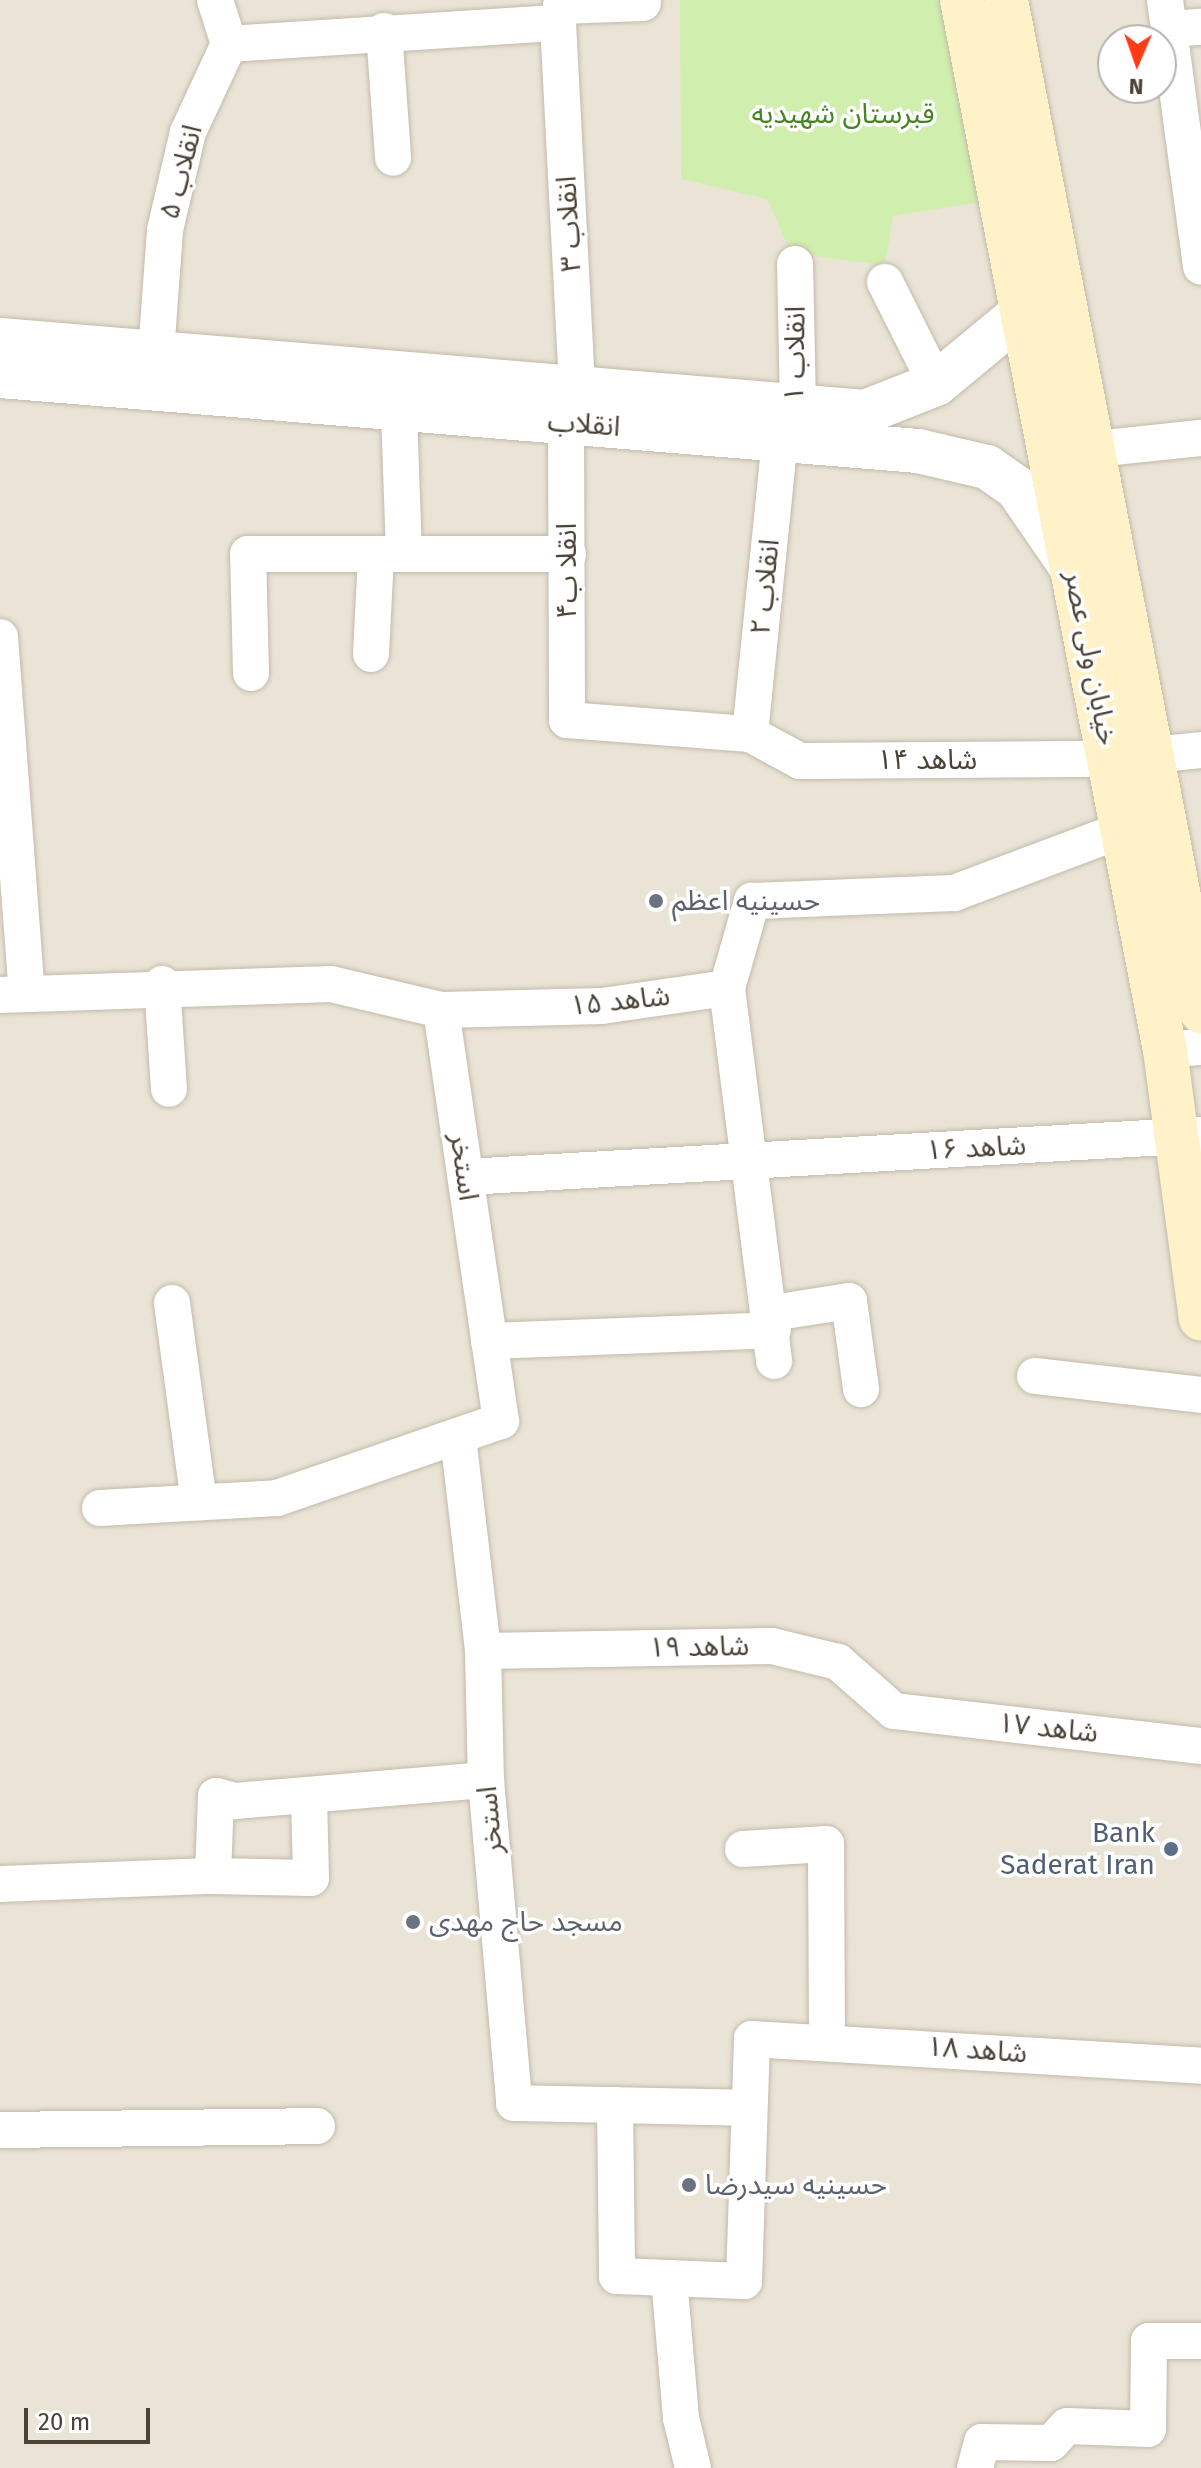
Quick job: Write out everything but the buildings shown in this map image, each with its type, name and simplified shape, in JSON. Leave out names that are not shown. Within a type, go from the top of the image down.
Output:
[{"type":"main road","name":"خیابان ولی عصر","points":[[962,0],[1050,454],[1095,571]]},
{"type":"main road","name":"خیابان ولی عصر","points":[[1006,0],[1093,449],[1095,571],[1144,822],[1171,883],[1201,1011]]},
{"type":"main road","name":"خیابان ولی عصر","points":[[1171,883],[1191,1135],[1201,1319]]},
{"type":"street","points":[[215,0],[229,44],[384,31],[558,23],[561,6],[643,3]]},
{"type":"street","points":[[1178,19],[1201,267]]},
{"type":"street","name":"انقلاب ۳","points":[[558,23],[572,404]]},
{"type":"street","points":[[384,31],[393,158]]},
{"type":"street","name":"انقلاب ۵","points":[[156,353],[165,230],[184,146],[229,44]]},
{"type":"street","name":"انقلاب ۱","points":[[789,424],[795,264]]},
{"type":"street","points":[[885,282],[936,384]]},
{"type":"street","points":[[1023,312],[1066,306]]},
{"type":"street","name":"انقلاب","points":[[789,424],[865,412],[936,384],[1023,312]]},
{"type":"street","name":"انقلاب","points":[[0,340],[156,353],[398,390]]},
{"type":"street","name":"انقلاب","points":[[0,376],[398,390],[789,424],[987,467],[1017,488],[1095,571]]},
{"type":"street","points":[[371,654],[390,554],[398,390]]},
{"type":"street","name":"انقلا ب۴","points":[[572,404],[567,720],[750,734]]},
{"type":"street","name":"انقلاب ۲","points":[[750,734],[789,424]]},
{"type":"street","points":[[1050,454],[1201,438]]},
{"type":"street","points":[[251,673],[248,554],[568,554]]},
{"type":"street","points":[[0,637],[13,994]]},
{"type":"street","name":"شاهد ۱۴","points":[[750,734],[800,761],[1131,757],[1201,750]]},
{"type":"street","points":[[773,1335],[727,988],[752,901],[954,893],[1144,822]]},
{"type":"street","points":[[162,984],[169,1089]]},
{"type":"street","name":"شاهد ۱۵","points":[[13,994],[162,984],[331,984],[441,1010],[602,1006],[727,988]]},
{"type":"street","name":"استخر","points":[[100,1508],[277,1498],[501,1421],[441,1010]]},
{"type":"street","name":"شاهد ۱۶","points":[[466,1177],[1191,1135]]},
{"type":"street","points":[[489,1341],[773,1335],[849,1301],[861,1389]]},
{"type":"street","points":[[172,1303],[199,1502]]},
{"type":"street","points":[[1035,1376],[1201,1395]]},
{"type":"street","name":"استخر","points":[[458,1437],[483,1651],[486,1780],[514,2103],[749,2108]]},
{"type":"street","name":"شاهد ۱۹","points":[[483,1651],[772,1646],[838,1662],[894,1711]]},
{"type":"street","name":"شاهد ۱۷","points":[[894,1711],[1201,1746]]},
{"type":"street","points":[[213,1876],[216,1796],[309,1795],[486,1780]]},
{"type":"street","points":[[0,1884],[213,1876],[311,1878],[309,1795]]},
{"type":"street","points":[[743,1849],[826,1844],[827,2040]]},
{"type":"street","name":"شاهد ۱۸","points":[[749,2108],[752,2039],[827,2040],[1201,2066]]},
{"type":"street","points":[[615,2105],[617,2276],[744,2281],[749,2108]]},
{"type":"street","points":[[0,2130],[317,2126]]},
{"type":"street","points":[[669,2278],[681,2418],[693,2468]]},
{"type":"street","points":[[975,2468],[982,2442],[1051,2443],[1067,2426],[1148,2429],[1149,2341],[1201,2341]]},
{"type":"shaded area","points":[[0,0],[1201,0],[1201,2468],[0,2468]]},
{"type":"green space","name":"قبرستان شهیدیه","points":[[680,0],[942,0],[987,201],[893,216],[885,265],[791,253],[767,199],[681,179]]},
{"type":"place","name":"حسینیه اعظم","points":[[656,901]]},
{"type":"place","name":"Bank Saderat Iran","points":[[1171,1849]]},
{"type":"place","name":"مسجد حاج مهدی","points":[[413,1922]]},
{"type":"place","name":"حسینیه سیدرضا","points":[[689,2185]]}]
